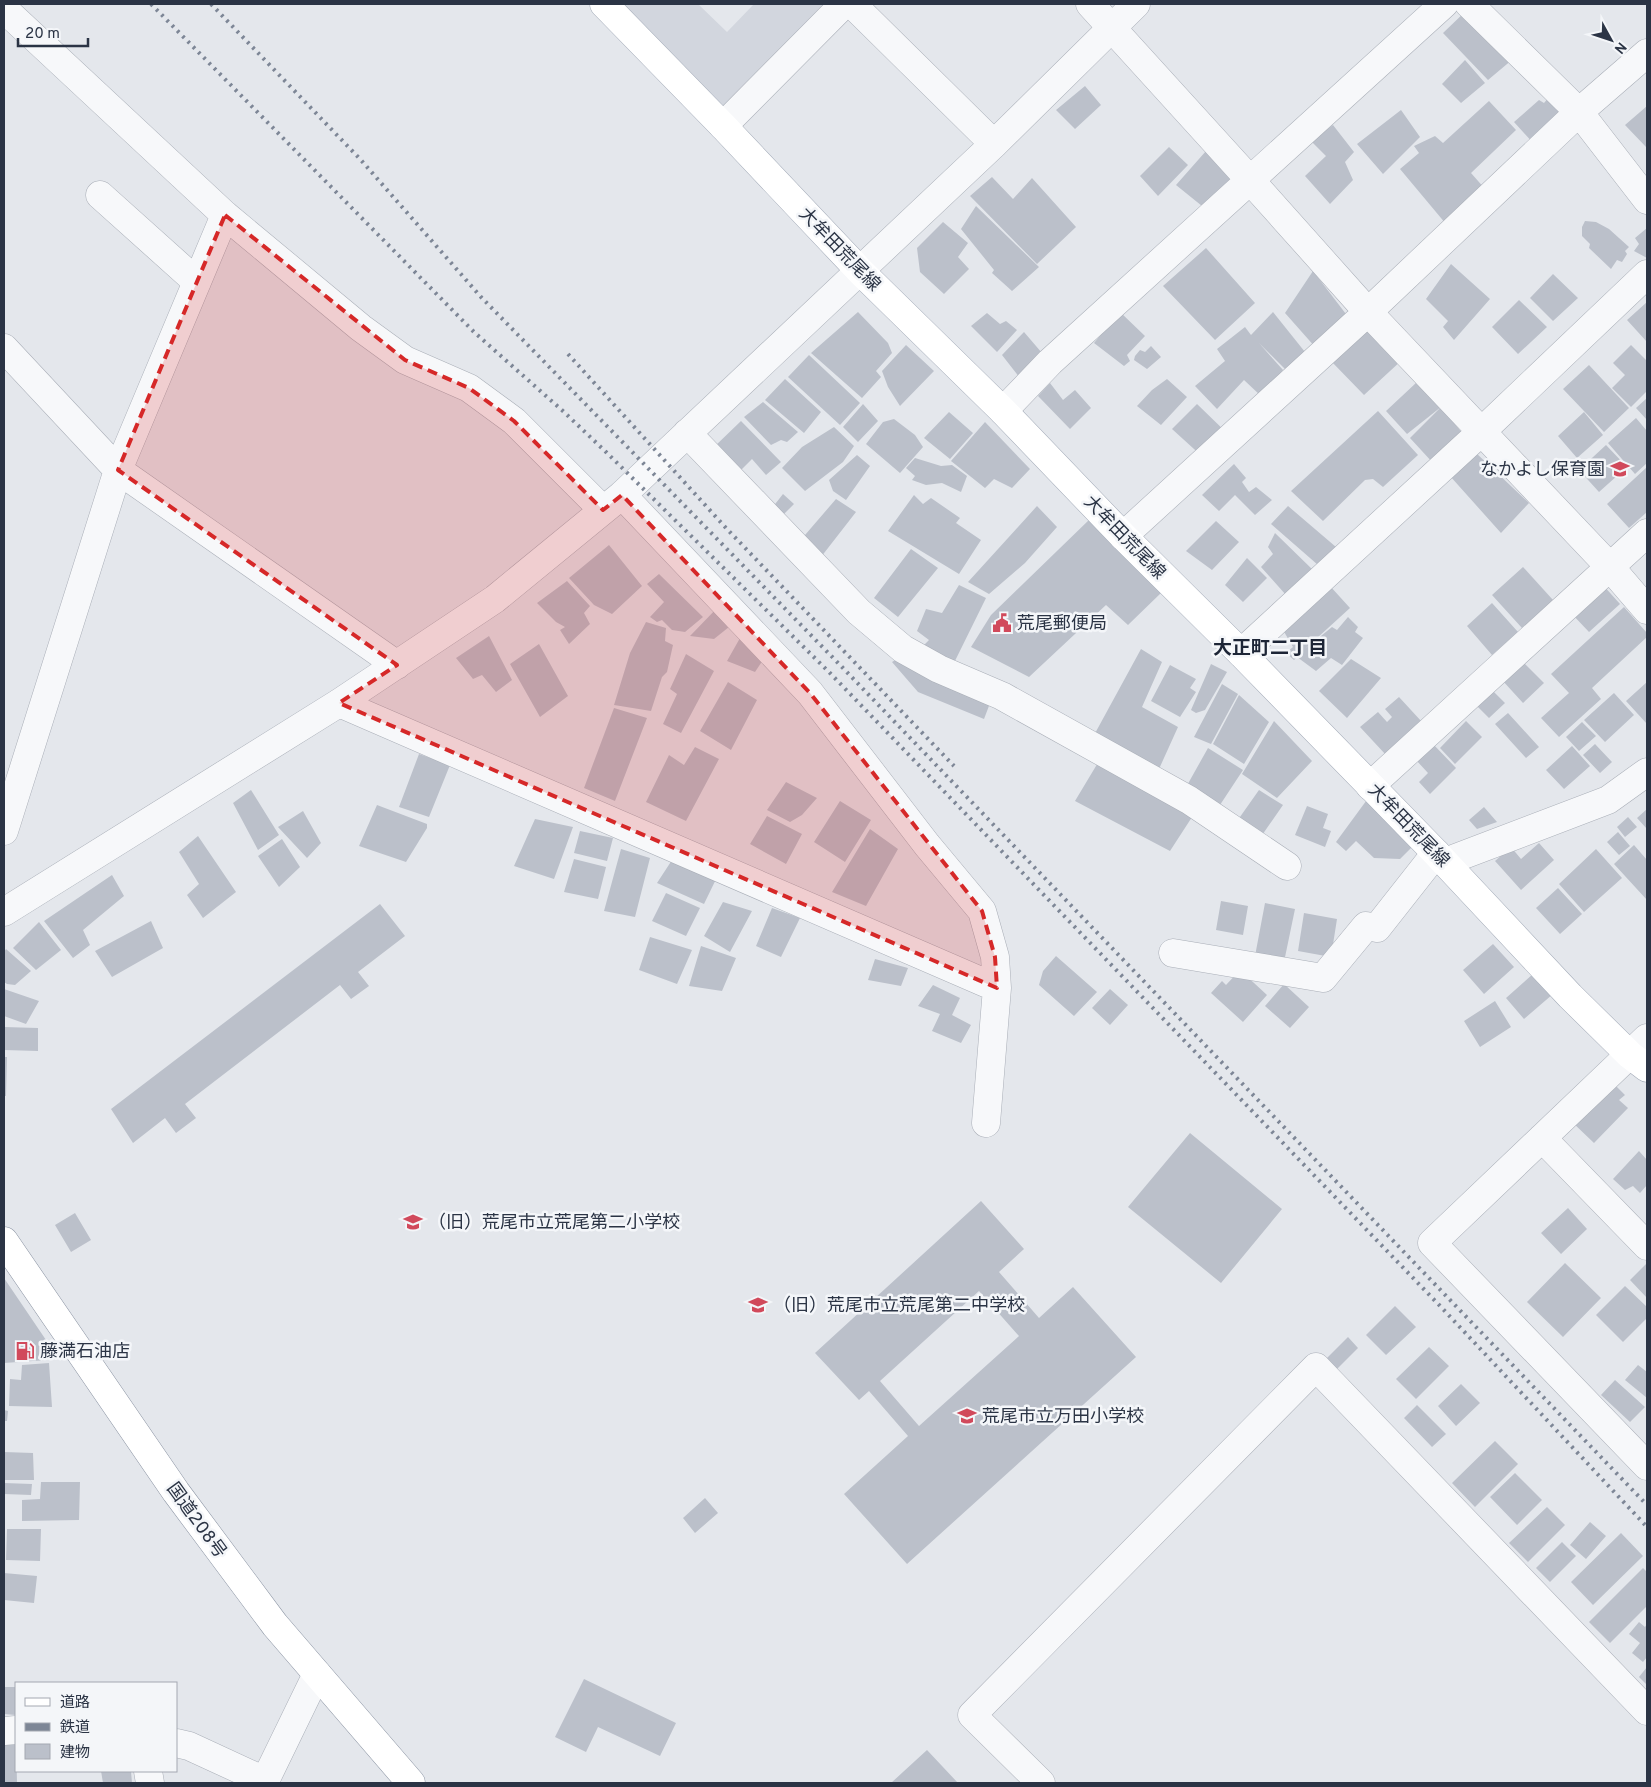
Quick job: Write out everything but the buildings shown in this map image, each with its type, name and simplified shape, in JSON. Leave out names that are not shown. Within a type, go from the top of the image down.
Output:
[{"type":"main road","name":"大牟田荒尾線","points":[[604,4],[861,272],[1003,411],[1122,536],[1241,653],[1441,857],[1570,996],[1641,1054]]},
{"type":"main road","name":"国道208号","points":[[4,1242],[176,1492],[275,1625],[411,1783]]},
{"type":"street","points":[[723,126],[844,4]]},
{"type":"street","points":[[852,4],[994,144]]},
{"type":"street","points":[[1090,4],[1368,312],[1610,567],[1647,610]]},
{"type":"street","points":[[4,912],[339,703],[495,599],[612,503],[687,434],[861,272],[1136,4]]},
{"type":"street","points":[[1003,411],[1050,362],[1444,4]]},
{"type":"street","points":[[1469,4],[1579,112],[1647,200]]},
{"type":"street","points":[[4,9],[225,215],[361,328],[405,360],[469,388],[514,421],[612,503],[810,693],[927,845],[982,911],[995,956],[996,988],[986,1123]]},
{"type":"street","points":[[1122,536],[1368,312],[1579,112],[1647,53]]},
{"type":"street","points":[[100,195],[197,282]]},
{"type":"street","points":[[4,831],[13,767],[118,470],[225,215]]},
{"type":"street","points":[[1241,653],[1481,432],[1647,274]]},
{"type":"street","points":[[4,348],[118,470],[397,665]]},
{"type":"street","points":[[687,434],[859,612],[903,649],[939,669],[1002,696],[1189,800],[1287,866]]},
{"type":"street","points":[[1370,786],[1647,533]]},
{"type":"street","points":[[339,703],[996,988]]},
{"type":"street","points":[[1173,953],[1323,978],[1366,926],[1377,928],[1441,857],[1608,800],[1647,772]]},
{"type":"street","points":[[1641,1054],[1542,1138],[1432,1243],[1647,1466]]},
{"type":"street","points":[[1542,1138],[1647,1246]]},
{"type":"street","points":[[1041,1783],[972,1716],[1316,1367],[1647,1711]]},
{"type":"street","points":[[178,1743],[190,1746],[265,1781],[317,1674]]},
{"type":"highlighted area","points":[[225,215],[405,360],[469,388],[514,421],[603,510],[622,495],[810,693],[982,911],[995,957],[997,988],[339,703],[397,665],[118,470]]},
{"type":"shaded area","points":[[614,4],[698,4],[727,32],[754,4],[833,4],[723,116]]},
{"type":"railway","points":[[151,4],[474,332],[606,452],[829,672],[1442,1308],[1647,1527]]},
{"type":"railway","points":[[211,4],[360,159],[481,297],[842,667],[1647,1505]]},
{"type":"railway","points":[[568,354],[726,528],[954,766]]},
{"type":"place","name":"なかよし保育園","points":[[1620,469]]},
{"type":"place","name":"荒尾郵便局","points":[[1002,623]]},
{"type":"place","name":"（旧）荒尾市立荒尾第二小学校","points":[[413,1222]]},
{"type":"place","name":"（旧）荒尾市立荒尾第二中学校","points":[[758,1305]]},
{"type":"place","name":"藤満石油店","points":[[25,1351]]},
{"type":"place","name":"荒尾市立万田小学校","points":[[967,1416]]},
{"type":"district","name":"大正町二丁目","points":[[1270,647]]}]
